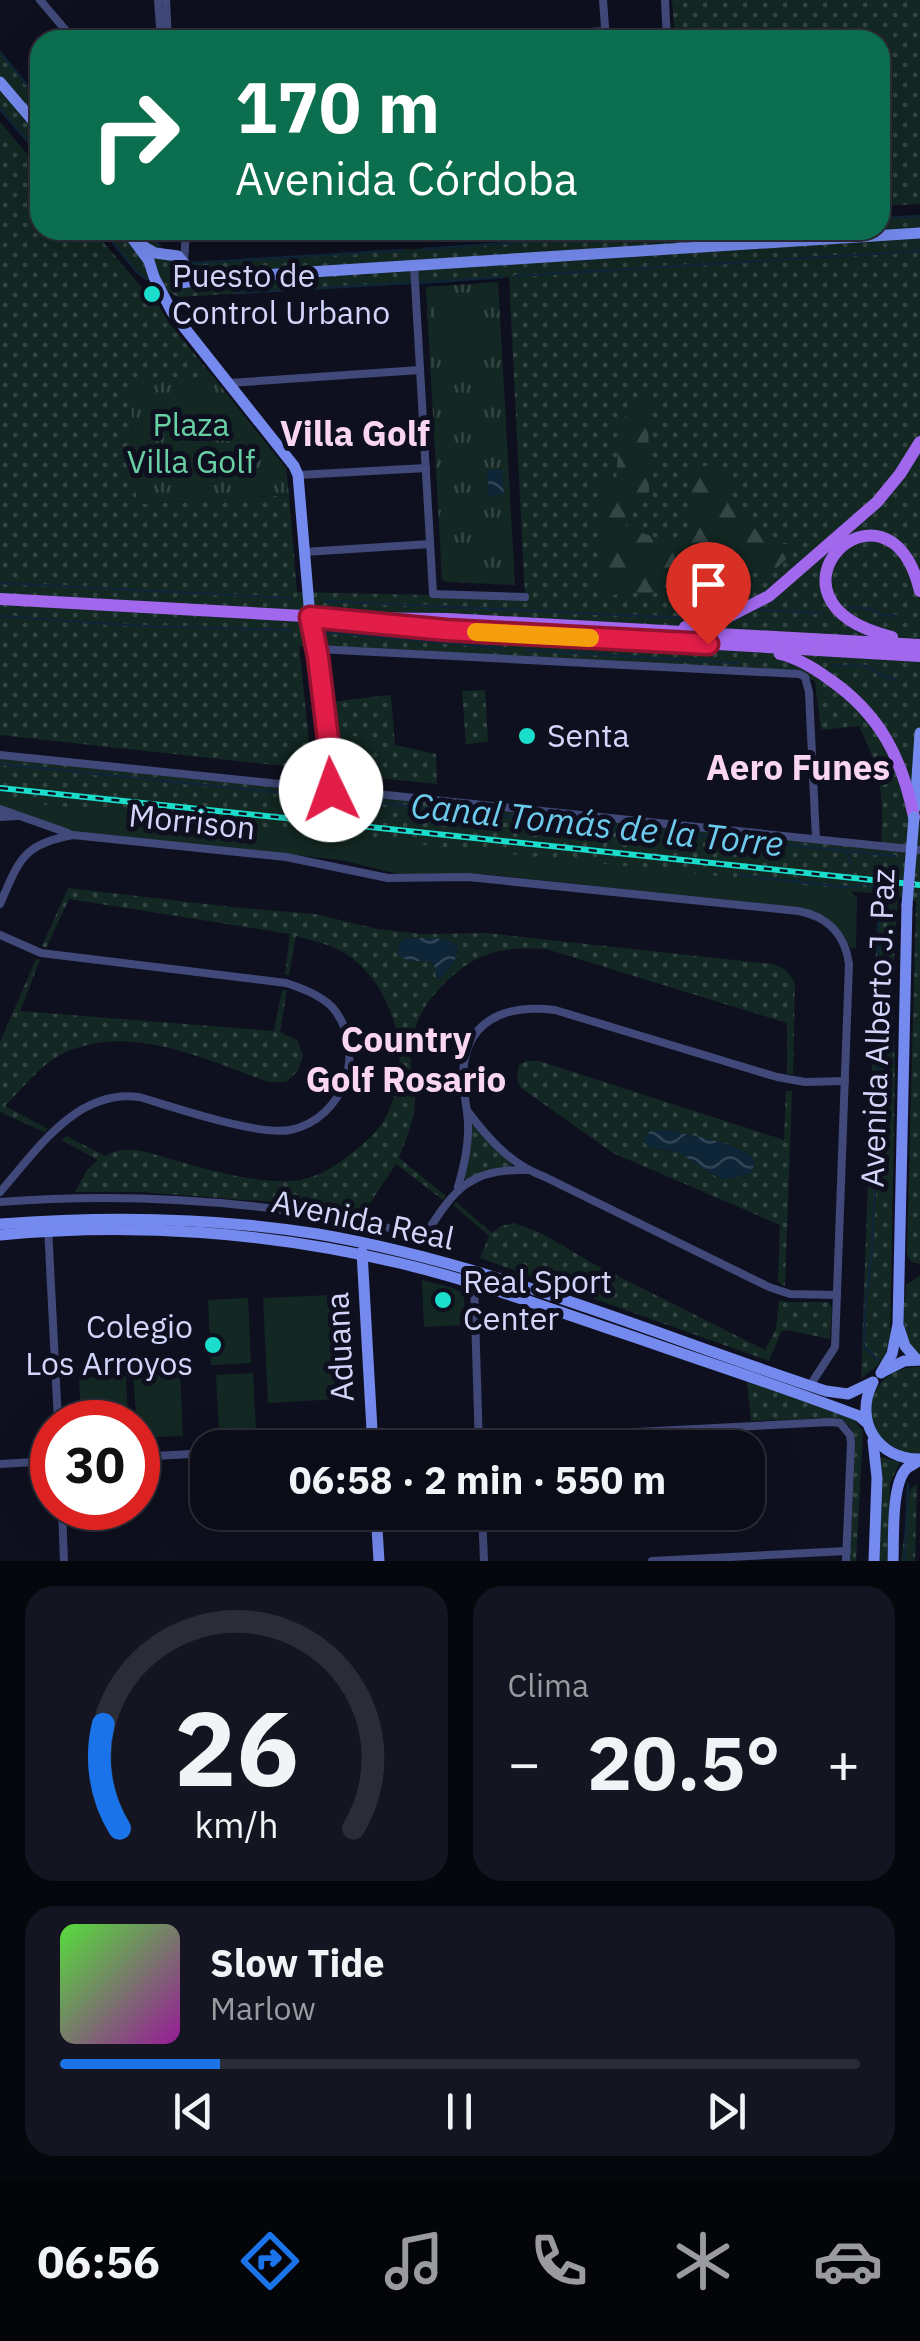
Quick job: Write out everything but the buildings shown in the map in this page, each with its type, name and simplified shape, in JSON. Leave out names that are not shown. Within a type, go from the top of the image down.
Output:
[{"type":"main road","points":[[0,82],[30,117]]},
{"type":"main road","points":[[890,236],[919,234]]},
{"type":"main road","points":[[134,240],[149,261],[170,310],[294,466],[298,475],[310,617]]},
{"type":"main road","points":[[136,240],[148,250],[178,256],[198,275],[217,278]]},
{"type":"main road","points":[[154,276],[166,287],[217,278],[817,240]]},
{"type":"main road","points":[[154,276],[155,262],[166,254]]},
{"type":"main road","points":[[170,310],[171,294],[186,274],[185,265]]},
{"type":"main road","points":[[662,631],[724,619],[769,596],[877,502],[920,442]]},
{"type":"main road","points":[[919,645],[860,628],[843,616],[829,596],[825,576],[831,558],[842,545],[859,536],[878,537],[889,540],[905,553],[920,591]]},
{"type":"main road","points":[[0,600],[919,645]]},
{"type":"main road","points":[[340,618],[446,630],[920,656]]},
{"type":"main road","points":[[742,646],[790,656],[860,702],[890,746],[904,777],[914,817]]},
{"type":"main road","name":"Avenida Alberto J. Paz","points":[[866,1422],[866,1398],[892,1354],[898,1324],[908,906],[920,733]]},
{"type":"main road","points":[[914,817],[920,802]]},
{"type":"main road","name":"Avenida Real","points":[[0,1235],[119,1218],[208,1221],[320,1234],[474,1278],[808,1391],[866,1422]]},
{"type":"main road","name":"Avenida Real","points":[[0,1224],[48,1226]]},
{"type":"main road","name":"Aduana","points":[[362,1249],[372,1430]]},
{"type":"main road","name":"Avenida Alberto J. Paz","points":[[898,1324],[905,1346],[918,1360]]},
{"type":"main road","name":"Avenida Real","points":[[808,1391],[848,1394],[892,1366],[918,1360]]},
{"type":"main road","points":[[866,1422],[872,1436],[877,1478],[874,1561]]},
{"type":"main road","points":[[872,1436],[889,1452],[920,1460]]},
{"type":"main road","points":[[893,1561],[901,1477],[907,1467],[920,1460]]},
{"type":"main road","points":[[377,1530],[379,1561]]},
{"type":"street","points":[[40,0],[66,30]]},
{"type":"street","points":[[162,0],[164,30]]},
{"type":"street","points":[[603,0],[605,30]]},
{"type":"street","points":[[665,0],[667,30]]},
{"type":"street","points":[[166,254],[181,240]]},
{"type":"street","points":[[185,265],[186,240]]},
{"type":"street","points":[[681,240],[681,248]]},
{"type":"street","points":[[414,265],[433,594],[525,597]]},
{"type":"street","points":[[229,383],[420,370]]},
{"type":"street","points":[[298,475],[426,468]]},
{"type":"street","points":[[304,552],[430,544]]},
{"type":"street","points":[[310,617],[332,772],[331,790]]},
{"type":"street","points":[[316,649],[790,673],[805,677],[816,840]]},
{"type":"street","points":[[0,755],[920,850]]},
{"type":"street","name":"Morrison","points":[[0,809],[73,835]]},
{"type":"street","name":"Morrison","points":[[0,817],[16,816]]},
{"type":"street","points":[[44,823],[50,839]]},
{"type":"street","name":"Morrison","points":[[0,904],[24,854],[50,839],[73,835],[286,857],[388,878],[468,877],[798,911],[818,916],[845,944],[849,964],[845,1081]]},
{"type":"street","points":[[0,935],[42,953],[286,982],[330,1004],[340,1018],[349,1044],[350,1067],[338,1097],[323,1114],[300,1128],[285,1131],[249,1127],[139,1097],[121,1095],[93,1102],[61,1125],[0,1192]]},
{"type":"street","points":[[0,1202],[61,1198],[189,1201],[308,1214],[421,1236],[458,1188],[468,1141],[464,1064],[476,1034],[486,1022],[502,1014],[532,1007],[555,1010],[777,1077],[804,1082],[845,1081],[835,1348],[808,1391]]},
{"type":"street","points":[[467,1109],[496,1145],[528,1170],[769,1287],[790,1294],[837,1294]]},
{"type":"street","points":[[458,1188],[494,1172],[528,1170]]},
{"type":"street","points":[[48,1226],[57,1400]]},
{"type":"street","points":[[474,1278],[479,1430]]},
{"type":"street","points":[[652,1561],[846,1556],[851,1444],[846,1428],[830,1422],[702,1430]]},
{"type":"street","points":[[160,1456],[190,1454]]},
{"type":"street","points":[[0,1464],[30,1462]]},
{"type":"street","points":[[63,1530],[64,1561]]},
{"type":"street","points":[[483,1530],[484,1561]]},
{"type":"green space","points":[[672,0],[920,0],[920,204],[890,206],[890,30],[674,30]]},
{"type":"green space","points":[[0,52],[30,89],[30,144],[0,109]]},
{"type":"green space","points":[[0,122],[30,157],[30,240],[102,240],[149,301],[155,299],[169,323],[215,379],[130,385],[137,504],[289,495],[297,592],[525,597],[509,277],[178,297],[136,271],[111,240],[154,240],[160,247],[193,263],[554,240],[890,240],[890,218],[920,216],[920,1264],[907,1255],[916,901],[898,897],[892,987],[895,1069],[890,1337],[881,1361],[861,1379],[878,894],[0,800],[0,755],[881,844],[881,797],[872,756],[859,726],[821,730],[815,681],[805,677],[299,646],[312,769],[0,735]]},
{"type":"green space","points":[[498,282],[515,585],[447,582],[442,579],[426,287]]},
{"type":"green space","points":[[469,293],[473,353],[438,355],[434,295]]},
{"type":"green space","name":"Plaza Villa Golf","points":[[215,379],[286,468],[289,495],[137,504],[130,384]]},
{"type":"green space","points":[[216,399],[217,483],[166,485],[166,401]]},
{"type":"green space","points":[[648,399],[649,492],[629,505],[626,528],[664,540],[687,538],[695,500],[689,485],[695,469],[709,465],[733,484],[731,505],[749,516],[753,527],[772,544],[801,544],[770,575],[746,567],[700,568],[678,589],[664,586],[645,597],[636,592],[603,596],[598,479],[616,486],[619,443],[627,411],[631,401]]},
{"type":"green space","points":[[485,690],[488,742],[466,744],[462,691]]},
{"type":"green space","points":[[388,695],[395,745],[436,754],[437,784],[341,774],[331,702]]},
{"type":"green space","points":[[347,736],[373,737],[374,754],[348,753]]},
{"type":"green space","points":[[0,800],[850,890],[857,898],[856,948],[850,948],[841,931],[828,920],[795,907],[484,874],[398,874],[341,860],[71,832],[0,807]]},
{"type":"green space","points":[[68,888],[315,914],[377,929],[422,934],[486,933],[772,964],[786,971],[795,984],[793,1074],[787,1074],[787,1023],[546,949],[500,951],[464,966],[440,988],[414,1032],[411,1056],[415,1105],[399,1158],[446,1196],[443,1200],[396,1164],[360,1218],[310,1208],[311,1200],[289,1197],[287,1203],[140,1192],[75,1192],[87,1170],[98,1160],[61,1140],[67,1136],[105,1156],[123,1150],[142,1151],[255,1179],[292,1181],[322,1173],[357,1149],[381,1125],[398,1083],[397,1036],[382,993],[352,958],[339,950],[296,936],[289,975],[285,975],[290,934],[69,899],[46,948],[42,946]],"holes":[[[414,938],[458,951],[455,961],[440,978]]]},
{"type":"green space","points":[[36,959],[40,960],[20,1011],[274,1031],[282,990],[287,990],[280,1032],[297,1040],[303,1056],[298,1071],[286,1082],[269,1082],[167,1047],[114,1041],[88,1045],[46,1064],[5,1106],[48,1129],[44,1132],[0,1112],[0,1042]]},
{"type":"green space","points":[[539,1061],[784,1140],[786,1091],[792,1091],[785,1286],[778,1282],[780,1225],[613,1153],[521,1088],[517,1080],[519,1065]],"holes":[[[668,1130],[734,1146],[751,1173],[717,1177],[679,1152],[657,1149]]]},
{"type":"green space","points":[[473,1122],[512,1164],[511,1167],[466,1180]]},
{"type":"green space","points":[[456,1202],[492,1233],[514,1223],[543,1234],[592,1263],[765,1350],[776,1329],[779,1300],[828,1302],[832,1308],[830,1339],[781,1332],[769,1361],[480,1258],[489,1236],[453,1205]]},
{"type":"green space","points":[[920,1276],[920,1357],[909,1343],[904,1313],[907,1284]]},
{"type":"green space","name":"Real Sport Center","points":[[422,1280],[464,1294],[465,1325],[424,1327]]},
{"type":"green space","points":[[331,1295],[336,1399],[268,1403],[263,1298]]},
{"type":"green space","points":[[248,1298],[251,1363],[211,1365],[208,1300]]},
{"type":"green space","points":[[920,1367],[920,1454],[898,1449],[883,1439],[874,1425],[871,1409],[874,1393],[884,1380],[899,1370]]},
{"type":"green space","points":[[180,1372],[183,1436],[160,1437],[160,1400],[135,1400],[133,1374]]},
{"type":"green space","points":[[253,1373],[256,1430],[219,1430],[216,1375]]},
{"type":"green space","points":[[126,1376],[127,1400],[80,1400],[79,1378]]},
{"type":"green space","points":[[747,1381],[841,1414],[855,1421],[863,1432],[856,1561],[850,1561],[853,1431],[844,1422],[831,1418],[751,1421]]},
{"type":"green space","points":[[881,1457],[900,1462],[890,1483],[887,1561],[879,1561]]},
{"type":"green space","points":[[917,1483],[915,1561],[901,1561],[910,1490]]},
{"type":"water","points":[[502,469],[504,494],[489,496],[487,470]]},
{"type":"water","points":[[405,938],[452,943],[458,946],[455,961],[440,978],[436,977],[435,968],[428,961],[411,961],[398,954],[399,942]]},
{"type":"water","points":[[668,1130],[748,1154],[755,1161],[751,1173],[725,1180],[679,1152],[649,1147],[643,1141],[650,1131]]},
{"type":"waterway","points":[[0,52],[30,89]]},
{"type":"waterway","points":[[0,109],[30,144]]},
{"type":"waterway","points":[[890,218],[920,216]]},
{"type":"waterway","points":[[111,240],[146,279]]},
{"type":"waterway","points":[[154,240],[160,247]]},
{"type":"waterway","points":[[423,249],[551,240]]},
{"type":"waterway","points":[[193,263],[403,250]]},
{"type":"waterway","points":[[515,276],[920,251]]},
{"type":"waterway","points":[[420,283],[503,277]]},
{"type":"waterway","points":[[238,293],[410,283]]},
{"type":"waterway","points":[[0,583],[290,598]]},
{"type":"waterway","points":[[325,601],[686,618],[713,602],[736,600]]},
{"type":"waterway","points":[[850,607],[898,616]]},
{"type":"waterway","points":[[760,610],[822,613]]},
{"type":"waterway","points":[[0,616],[140,626],[291,630]]},
{"type":"waterway","points":[[325,632],[503,648]]},
{"type":"waterway","points":[[526,650],[739,663]]},
{"type":"waterway","points":[[832,666],[866,666],[895,679]]},
{"type":"waterway","name":"Canal Tomás de la Torre","points":[[0,764],[895,856]]},
{"type":"waterway","points":[[846,851],[851,864]]},
{"type":"waterway","points":[[739,875],[844,887],[863,883],[877,889],[877,1141],[864,1346],[878,1360]]},
{"type":"waterway","points":[[905,1561],[908,1484]]},
{"type":"railway","points":[[0,788],[920,885]]},
{"type":"slow traffic","points":[[476,632],[590,638]]},
{"type":"place","name":"Puesto de Control Urbano","points":[[152,294]]},
{"type":"place","name":"Senta","points":[[527,736]]},
{"type":"place","name":"Real Sport Center","points":[[443,1300]]},
{"type":"place","name":"Colegio Los Arroyos","points":[[213,1345]]},
{"type":"district","name":"Villa Golf","points":[[355,434]]},
{"type":"district","name":"Aero Funes","points":[[798,768]]},
{"type":"district","name":"Country Golf Rosario","points":[[406,1060]]},
{"type":"route","points":[[331,790],[332,772],[310,617],[446,630],[708,644]]}]
